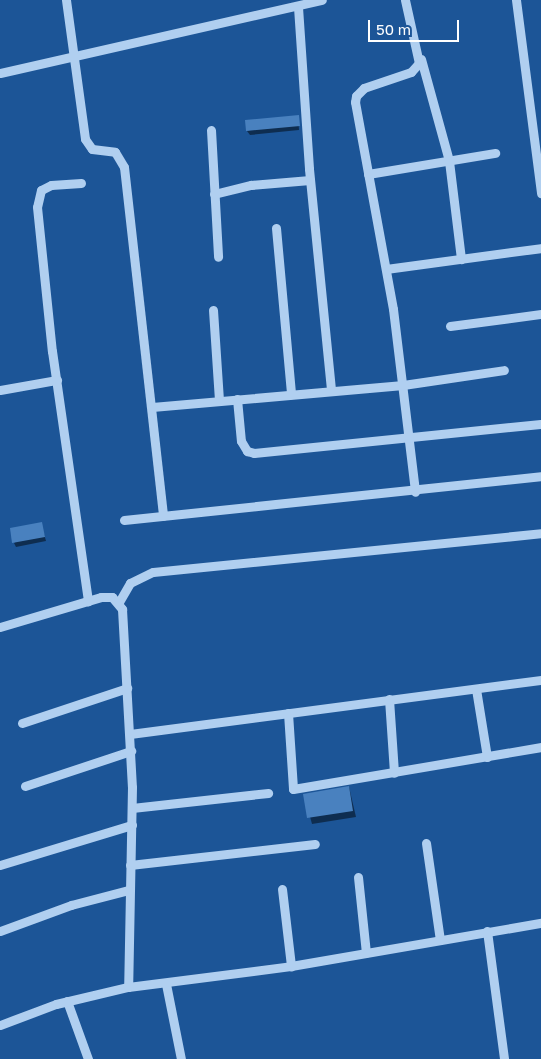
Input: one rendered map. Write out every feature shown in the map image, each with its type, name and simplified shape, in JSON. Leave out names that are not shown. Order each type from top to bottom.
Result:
[{"type":"street","points":[[66,0],[87,145],[115,152],[124,167],[163,516]]},
{"type":"street","points":[[0,73],[298,7],[322,0]]},
{"type":"street","points":[[406,0],[449,161],[460,259]]},
{"type":"street","points":[[516,0],[541,193]]},
{"type":"street","points":[[298,7],[310,180],[331,391]]},
{"type":"street","points":[[415,492],[403,385],[386,269],[368,174],[356,96],[370,84],[411,72],[420,58]]},
{"type":"street","points":[[211,130],[218,257]]},
{"type":"street","points":[[368,174],[495,153]]},
{"type":"street","points":[[214,194],[251,185],[310,180]]},
{"type":"street","points":[[81,183],[51,185],[41,190],[38,196],[57,380],[88,601]]},
{"type":"street","points":[[276,228],[291,394]]},
{"type":"street","points":[[386,269],[541,248]]},
{"type":"street","points":[[213,310],[219,400]]},
{"type":"street","points":[[450,326],[541,314]]},
{"type":"street","points":[[152,407],[403,385],[504,370]]},
{"type":"street","points":[[0,390],[57,380]]},
{"type":"street","points":[[237,399],[241,441],[247,451],[409,438],[541,424]]},
{"type":"street","points":[[124,520],[415,492],[541,476]]},
{"type":"street","points":[[128,987],[132,808],[127,688],[118,602],[130,583],[153,572],[541,533]]},
{"type":"street","points":[[0,627],[88,601],[112,597],[118,602]]},
{"type":"street","points":[[130,734],[541,680]]},
{"type":"street","points":[[22,723],[127,688]]},
{"type":"street","points":[[476,689],[487,757]]},
{"type":"street","points":[[389,699],[394,773]]},
{"type":"street","points":[[288,712],[293,789],[541,747]]},
{"type":"street","points":[[25,786],[130,751]]},
{"type":"street","points":[[132,808],[268,793]]},
{"type":"street","points":[[0,865],[132,825]]},
{"type":"street","points":[[426,843],[440,940]]},
{"type":"street","points":[[130,865],[315,844]]},
{"type":"street","points":[[358,877],[366,953]]},
{"type":"street","points":[[282,888],[291,966]]},
{"type":"street","points":[[0,931],[71,905],[129,890]]},
{"type":"street","points":[[0,1025],[67,1001],[128,987],[166,984],[291,966],[541,923]]},
{"type":"street","points":[[487,931],[504,1059]]},
{"type":"street","points":[[166,984],[181,1059]]},
{"type":"street","points":[[67,1001],[88,1059]]},
{"type":"building","points":[[299,115],[300,126],[246,131],[245,120]]},
{"type":"building","points":[[42,522],[45,537],[12,543],[10,528]]},
{"type":"building","points":[[349,786],[353,811],[307,818],[303,794]]}]
